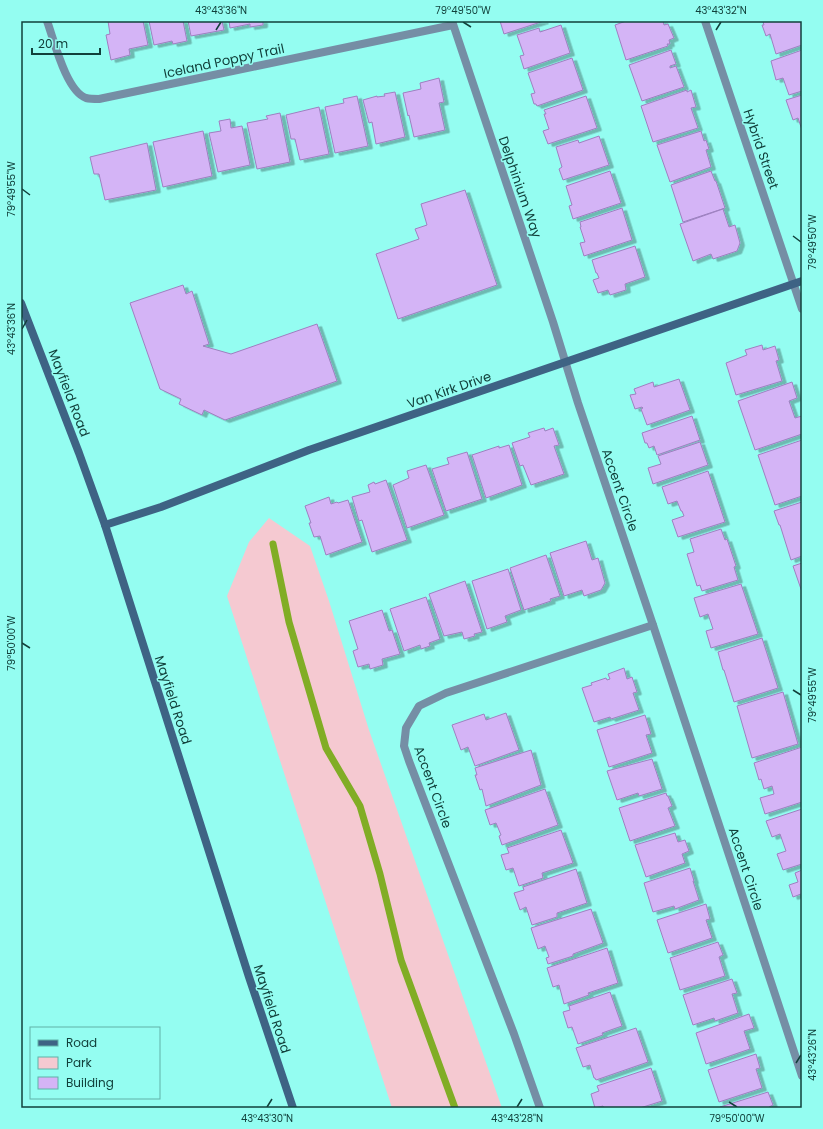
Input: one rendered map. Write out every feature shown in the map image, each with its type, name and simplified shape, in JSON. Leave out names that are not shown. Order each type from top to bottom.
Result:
[{"type":"main road","name":"Van Kirk Drive","points":[[105,525],[161,506],[309,450],[798,282]]},
{"type":"main road","name":"Mayfield Road","points":[[21,303],[105,525],[249,977],[293,1108]]},
{"type":"street","name":"Iceland Poppy Trail","points":[[47,21],[67,78],[78,93],[86,98],[99,99],[452,23]]},
{"type":"street","name":"Hybrid Street","points":[[705,21],[798,282],[802,309]]},
{"type":"street","name":"Delphinium Way","points":[[452,23],[553,322],[565,362]]},
{"type":"street","name":"Accent Circle","points":[[565,362],[802,1076]]},
{"type":"street","name":"Accent Circle","points":[[540,1108],[512,1026],[409,761],[404,746],[406,728],[419,706],[446,693],[653,625]]},
{"type":"green space","points":[[269,518],[310,546],[329,601],[369,730],[502,1108],[392,1108],[227,596],[249,542]]},
{"type":"building","points":[[108,21],[143,21],[148,45],[129,49],[130,55],[111,60],[106,35],[110,34]]},
{"type":"building","points":[[149,21],[183,21],[187,41],[173,44],[172,41],[154,45]]},
{"type":"building","points":[[188,21],[222,21],[224,30],[191,36]]},
{"type":"building","points":[[229,21],[263,21],[263,25],[250,27],[250,24],[230,28]]},
{"type":"building","points":[[500,21],[544,21],[504,34]]},
{"type":"building","points":[[626,21],[663,21],[664,25],[668,24],[674,38],[669,40],[670,44],[667,44],[668,46],[626,60],[615,25]]},
{"type":"building","points":[[802,21],[802,45],[776,54],[770,34],[766,36],[762,25],[764,25],[763,22]]},
{"type":"building","points":[[561,25],[570,53],[524,69],[520,56],[524,55],[517,35],[539,28],[540,32]]},
{"type":"building","points":[[671,50],[676,64],[670,66],[670,68],[676,66],[684,87],[642,101],[629,65]]},
{"type":"building","points":[[802,50],[802,91],[789,95],[783,78],[776,80],[771,61]]},
{"type":"building","points":[[572,58],[583,90],[537,106],[534,104],[531,94],[535,93],[528,73]]},
{"type":"building","points":[[439,78],[444,102],[439,103],[445,130],[414,137],[403,93],[421,89],[420,83]]},
{"type":"building","points":[[687,90],[687,92],[691,90],[696,107],[691,108],[698,128],[653,142],[641,106]]},
{"type":"building","points":[[395,92],[405,137],[376,144],[372,122],[369,123],[363,100],[377,96],[385,96],[384,94]]},
{"type":"building","points":[[802,95],[802,130],[798,118],[793,120],[786,100]]},
{"type":"building","points":[[357,96],[368,146],[335,153],[325,107],[344,103],[343,99]]},
{"type":"building","points":[[586,96],[597,128],[548,144],[543,131],[549,129],[544,110]]},
{"type":"building","points":[[319,107],[329,154],[300,160],[295,139],[291,139],[286,115]]},
{"type":"building","points":[[280,113],[290,162],[257,169],[247,123],[268,119],[266,116]]},
{"type":"building","points":[[230,119],[231,128],[242,126],[250,165],[218,172],[209,133],[221,131],[219,121]]},
{"type":"building","points":[[203,131],[212,176],[163,187],[153,142]]},
{"type":"building","points":[[701,131],[704,141],[706,140],[709,149],[706,150],[711,167],[670,182],[657,145]]},
{"type":"building","points":[[599,136],[609,165],[563,180],[559,169],[562,167],[556,147],[578,140],[579,143]]},
{"type":"building","points":[[147,143],[156,190],[105,200],[99,174],[94,174],[90,157]]},
{"type":"building","points":[[610,171],[621,203],[573,219],[569,206],[572,205],[566,186]]},
{"type":"building","points":[[711,171],[725,208],[683,222],[671,185]]},
{"type":"building","points":[[465,190],[497,285],[398,319],[376,254],[419,239],[415,229],[427,225],[421,204]]},
{"type":"building","points":[[622,208],[632,240],[584,256],[580,243],[585,242],[580,227],[580,222]]},
{"type":"building","points":[[723,209],[729,227],[735,225],[740,243],[737,251],[713,259],[711,254],[693,261],[680,224]]},
{"type":"building","points":[[635,246],[645,277],[625,284],[626,290],[610,295],[608,290],[598,293],[593,280],[599,278],[592,260]]},
{"type":"building","points":[[183,285],[186,294],[192,291],[209,344],[203,346],[231,354],[317,324],[337,381],[225,420],[204,410],[202,415],[179,404],[181,399],[160,389],[130,303]]},
{"type":"building","points":[[762,345],[763,350],[775,346],[779,360],[776,361],[782,381],[736,395],[726,363],[747,355],[745,350]]},
{"type":"building","points":[[679,379],[690,410],[647,425],[641,409],[643,408],[635,409],[630,395],[636,394],[634,389],[653,382],[654,387]]},
{"type":"building","points":[[792,382],[797,398],[789,401],[795,418],[802,416],[802,434],[755,450],[738,401]]},
{"type":"building","points":[[692,416],[700,440],[657,455],[654,446],[649,448],[647,443],[645,443],[642,433]]},
{"type":"building","points":[[544,428],[545,431],[553,428],[559,445],[554,446],[564,474],[531,485],[523,465],[520,466],[512,443],[530,437],[528,433]]},
{"type":"building","points":[[802,440],[802,496],[775,505],[758,455]]},
{"type":"building","points":[[700,442],[708,465],[653,484],[648,468],[661,464],[658,456]]},
{"type":"building","points":[[509,445],[522,485],[486,498],[472,455],[499,446],[499,448]]},
{"type":"building","points":[[467,452],[482,499],[446,511],[432,469],[449,464],[447,458]]},
{"type":"building","points":[[426,465],[444,515],[407,528],[393,485],[409,478],[407,471]]},
{"type":"building","points":[[708,471],[725,522],[678,537],[672,520],[684,516],[677,501],[668,504],[662,487]]},
{"type":"building","points":[[386,480],[407,540],[372,552],[362,520],[359,521],[352,497],[370,492],[368,485],[374,482],[375,484]]},
{"type":"building","points":[[329,497],[331,504],[348,500],[362,542],[326,555],[320,536],[314,537],[305,506]]},
{"type":"building","points":[[802,502],[802,556],[791,560],[774,511]]},
{"type":"building","points":[[721,529],[725,540],[727,539],[736,566],[734,567],[738,580],[702,591],[700,585],[697,586],[687,554],[694,552],[690,539]]},
{"type":"building","points":[[586,541],[592,560],[598,558],[605,583],[601,590],[584,596],[582,590],[564,596],[550,553]]},
{"type":"building","points":[[546,555],[560,596],[550,599],[551,601],[524,610],[510,568]]},
{"type":"building","points":[[802,563],[802,592],[793,566]]},
{"type":"building","points":[[508,569],[521,610],[505,616],[507,622],[487,629],[472,581]]},
{"type":"building","points":[[465,581],[482,632],[464,639],[462,632],[444,636],[429,594]]},
{"type":"building","points":[[741,584],[758,634],[711,648],[706,631],[713,629],[708,614],[700,617],[694,598]]},
{"type":"building","points":[[426,597],[440,639],[429,643],[430,646],[421,649],[420,645],[404,651],[390,609]]},
{"type":"building","points":[[382,610],[389,631],[392,630],[400,654],[382,659],[383,665],[370,669],[369,664],[358,667],[353,651],[358,649],[349,621]]},
{"type":"building","points":[[762,638],[778,688],[734,702],[718,652]]},
{"type":"building","points":[[624,668],[627,679],[632,677],[637,692],[633,693],[639,710],[611,719],[610,717],[594,722],[582,688],[606,678],[607,680],[610,679],[608,674]]},
{"type":"building","points":[[783,692],[798,744],[752,758],[737,706]]},
{"type":"building","points":[[506,713],[519,750],[475,766],[468,747],[461,750],[452,725],[484,714],[486,720]]},
{"type":"building","points":[[645,715],[651,734],[646,735],[652,753],[609,767],[597,730]]},
{"type":"building","points":[[802,747],[802,802],[765,814],[760,798],[774,794],[772,786],[764,789],[761,779],[759,780],[754,763]]},
{"type":"building","points":[[531,750],[541,785],[486,806],[482,789],[480,790],[475,775],[477,775],[475,768]]},
{"type":"building","points":[[652,759],[662,789],[639,796],[638,793],[617,800],[607,771]]},
{"type":"building","points":[[545,789],[558,825],[502,845],[499,836],[501,835],[496,823],[490,825],[485,810]]},
{"type":"building","points":[[666,793],[672,806],[668,808],[675,826],[630,841],[619,808]]},
{"type":"building","points":[[802,809],[802,864],[783,870],[777,854],[786,851],[780,834],[772,837],[766,821]]},
{"type":"building","points":[[561,830],[573,863],[542,873],[543,878],[519,886],[513,868],[506,870],[501,855],[509,853],[507,848]]},
{"type":"building","points":[[675,833],[678,842],[685,840],[689,851],[682,854],[685,863],[646,877],[635,845]]},
{"type":"building","points":[[690,868],[699,900],[675,909],[674,906],[653,912],[644,883]]},
{"type":"building","points":[[576,869],[587,903],[557,913],[557,917],[532,925],[526,907],[520,910],[514,893],[524,890],[523,887]]},
{"type":"building","points":[[802,870],[802,896],[801,894],[793,897],[789,885],[798,882],[795,873]]},
{"type":"building","points":[[706,904],[710,919],[706,920],[712,938],[668,953],[657,920]]},
{"type":"building","points":[[591,909],[603,943],[573,954],[573,956],[548,964],[546,958],[549,957],[545,946],[538,949],[531,928]]},
{"type":"building","points":[[718,942],[723,955],[719,957],[725,976],[680,990],[670,958]]},
{"type":"building","points":[[607,948],[618,983],[588,993],[589,995],[564,1004],[559,985],[553,987],[547,968]]},
{"type":"building","points":[[732,979],[737,993],[732,994],[738,1013],[715,1021],[714,1018],[693,1025],[683,995]]},
{"type":"building","points":[[610,992],[622,1026],[578,1044],[572,1027],[568,1028],[563,1012],[570,1010],[569,1006]]},
{"type":"building","points":[[749,1014],[754,1028],[744,1031],[750,1049],[706,1064],[696,1033]]},
{"type":"building","points":[[636,1028],[648,1062],[596,1080],[590,1065],[583,1067],[576,1048]]},
{"type":"building","points":[[756,1054],[760,1068],[756,1069],[762,1088],[719,1102],[708,1070]]},
{"type":"building","points":[[651,1068],[662,1101],[640,1108],[604,1108],[603,1106],[595,1108],[591,1094],[599,1091],[597,1086]]},
{"type":"building","points":[[768,1092],[773,1105],[769,1108],[720,1107]]},
{"type":"waterway","points":[[273,544],[289,622],[326,748],[360,806],[380,874],[401,960],[455,1108]]}]
